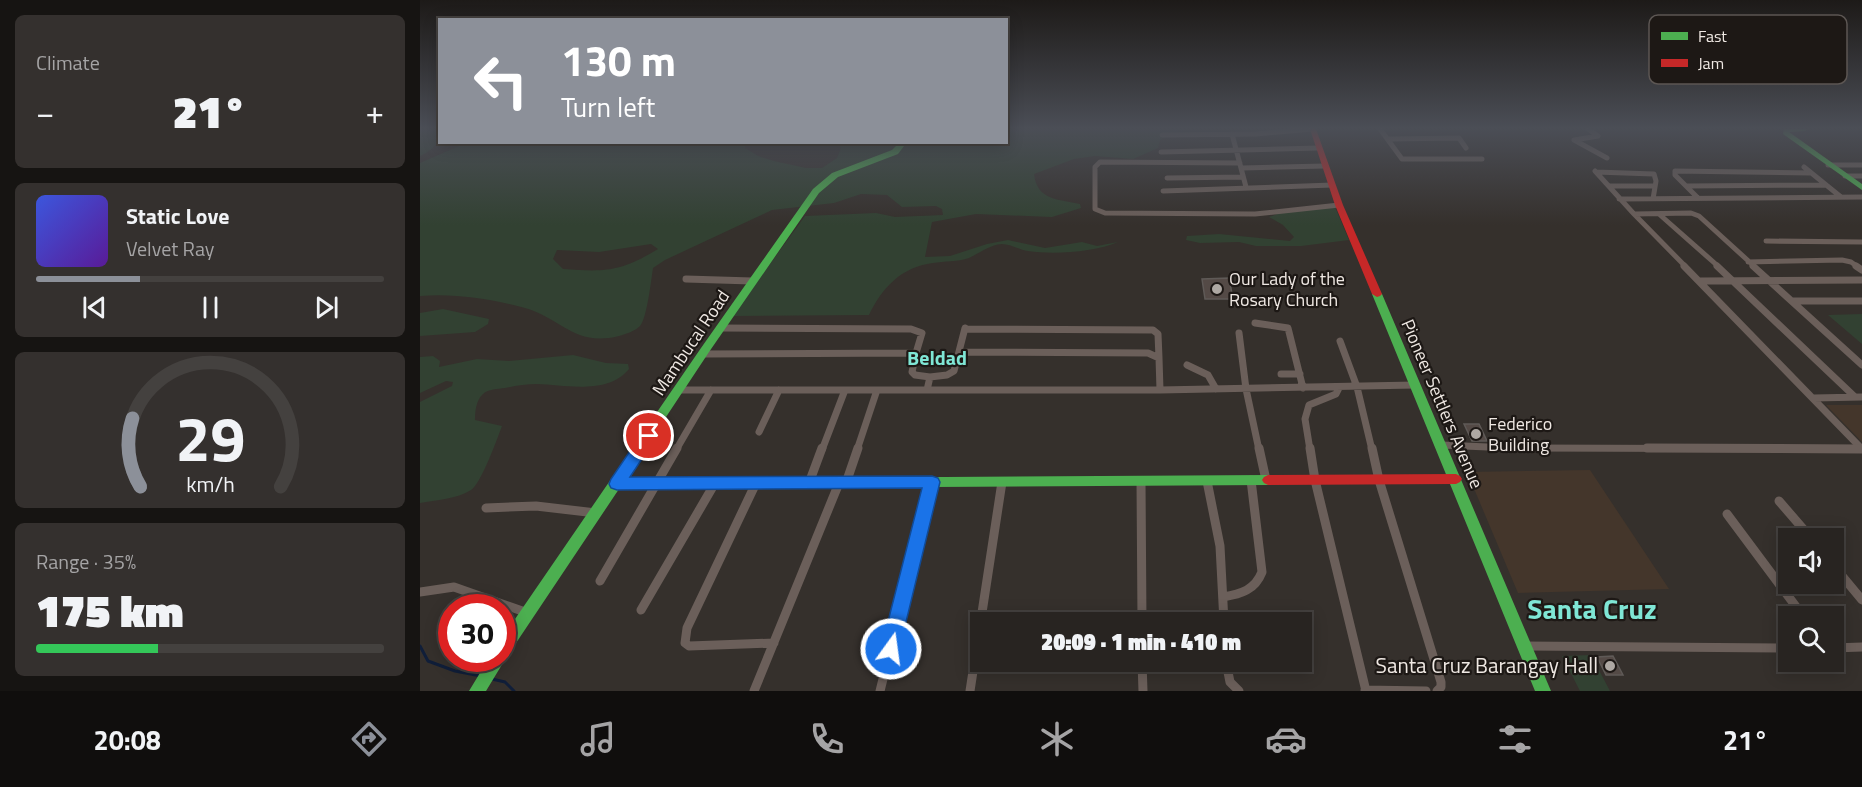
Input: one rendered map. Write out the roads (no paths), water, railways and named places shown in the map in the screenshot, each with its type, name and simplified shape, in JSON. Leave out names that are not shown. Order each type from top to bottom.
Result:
[{"type":"street","name":"Mambucal Road","points":[[516,631],[786,231],[816,191],[828,179],[870,161]]},
{"type":"street","points":[[1240,161],[1246,187]]},
{"type":"street","name":"Pioneer Settlers Avenue","points":[[1322,161],[1543,691]]},
{"type":"street","points":[[1823,161],[1862,188]]},
{"type":"street","points":[[1324,166],[1100,162],[1095,167],[1095,209],[1105,213],[1255,214],[1339,205]]},
{"type":"street","points":[[1828,165],[1862,165]]},
{"type":"street","points":[[1804,167],[1841,197]]},
{"type":"street","points":[[1653,199],[1654,174],[1595,170],[1619,199],[1862,449]]},
{"type":"street","points":[[1698,198],[1675,175],[1675,171],[1811,173]]},
{"type":"street","points":[[1845,176],[1862,176]]},
{"type":"street","points":[[1167,178],[1243,177]]},
{"type":"street","points":[[1162,191],[1332,185]]},
{"type":"street","points":[[1687,186],[1826,185]]},
{"type":"street","points":[[1610,186],[1654,186]]},
{"type":"street","points":[[1619,199],[1862,197]]},
{"type":"street","points":[[1634,214],[1695,214],[1862,365]]},
{"type":"street","points":[[1659,214],[1858,397]]},
{"type":"street","points":[[1766,241],[1862,242]]},
{"type":"street","points":[[1748,262],[1842,260],[1851,262],[1862,270]]},
{"type":"street","points":[[686,279],[752,281]]},
{"type":"street","points":[[1700,281],[1862,280]]},
{"type":"street","points":[[1792,302],[1862,301]]},
{"type":"street","points":[[1255,323],[1288,328],[1303,388]]},
{"type":"street","points":[[720,328],[916,329],[922,336],[912,369],[913,374],[930,377],[947,375],[954,371],[965,328],[1153,330],[1158,334],[1160,390]]},
{"type":"street","points":[[1239,333],[1246,389],[1266,480]]},
{"type":"street","points":[[1340,341],[1357,387],[1379,480],[1441,682],[1441,687],[1437,691]]},
{"type":"street","points":[[959,352],[1148,353],[1159,357]]},
{"type":"street","points":[[703,354],[916,353]]},
{"type":"street","points":[[1186,365],[1208,375],[1216,389]]},
{"type":"street","points":[[1281,374],[1300,374]]},
{"type":"street","points":[[927,390],[930,377]]},
{"type":"street","points":[[679,390],[1160,390],[1415,385]]},
{"type":"street","points":[[1339,388],[1336,394],[1314,402],[1306,411],[1306,435],[1366,691],[1426,691]]},
{"type":"street","points":[[600,581],[711,390]]},
{"type":"street","points":[[759,432],[779,390]]},
{"type":"street","points":[[809,483],[845,390]]},
{"type":"street","points":[[754,691],[843,483],[877,390]]},
{"type":"street","points":[[1814,398],[1858,397]]},
{"type":"street","points":[[1442,445],[1510,448],[1862,449]]},
{"type":"street","points":[[617,484],[1456,479]]},
{"type":"street","points":[[1223,597],[1248,591],[1260,580],[1262,572],[1251,480]]},
{"type":"street","points":[[1141,481],[1142,612]]},
{"type":"street","points":[[1207,481],[1220,546],[1224,612]]},
{"type":"street","points":[[880,691],[932,482]]},
{"type":"street","points":[[970,691],[1002,482]]},
{"type":"street","points":[[641,610],[715,483]]},
{"type":"street","points":[[756,483],[687,628],[685,643],[689,646],[774,643]]},
{"type":"street","points":[[1779,501],[1802,528]]},
{"type":"street","points":[[486,508],[536,506],[597,513]]},
{"type":"street","points":[[1726,514],[1795,606]]},
{"type":"street","points":[[1844,578],[1862,600]]},
{"type":"street","points":[[420,592],[454,587],[528,613]]},
{"type":"street","points":[[1524,646],[1778,648]]},
{"type":"street","points":[[1844,648],[1862,647]]},
{"type":"street","points":[[479,688],[489,672]]},
{"type":"street","points":[[1142,672],[1143,691]]},
{"type":"street","points":[[1227,672],[1232,687],[1239,691]]},
{"type":"waterway","points":[[420,646],[428,661],[455,671],[481,676]]},
{"type":"waterway","points":[[492,679],[505,682],[514,691]]},
{"type":"place","name":"Our Lady of the Rosary Church","points":[[1217,289]]},
{"type":"place","name":"Federico Building","points":[[1476,434]]},
{"type":"place","name":"Santa Cruz Barangay Hall","points":[[1610,666]]},
{"type":"district","name":"Beldad","points":[[937,358]]},
{"type":"district","name":"Santa Cruz","points":[[1592,609]]}]
